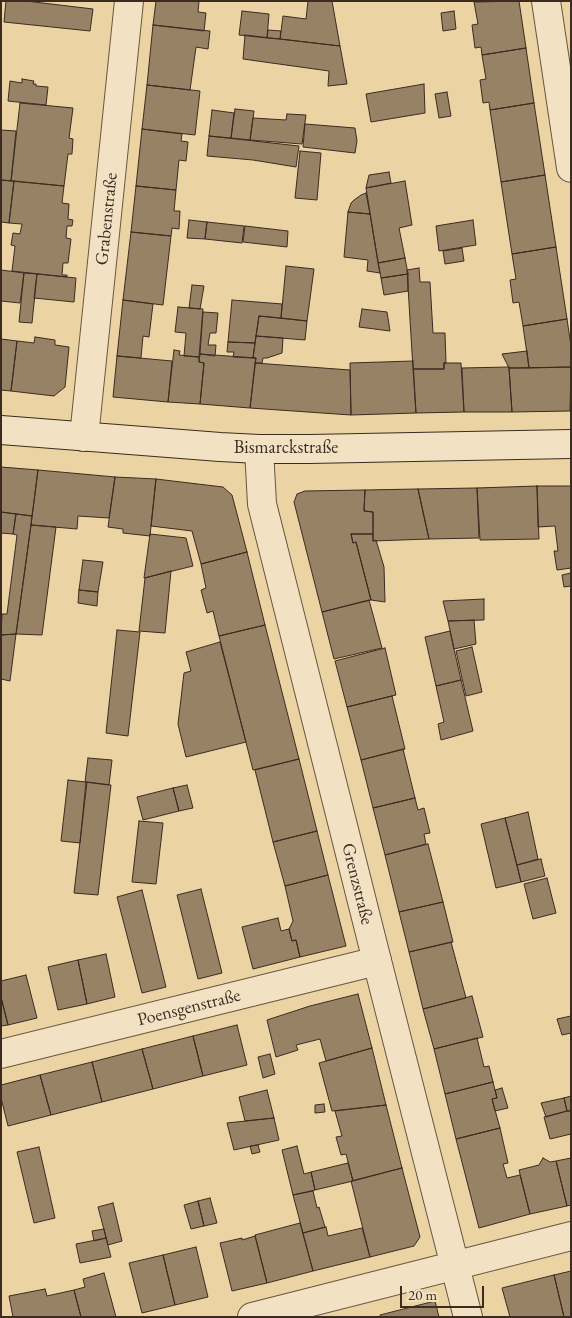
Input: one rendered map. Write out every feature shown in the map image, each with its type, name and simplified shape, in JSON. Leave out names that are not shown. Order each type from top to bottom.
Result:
[{"type":"street","name":"Grabenstraße","points":[[84,437],[129,1]]},
{"type":"street","points":[[546,1],[571,168]]},
{"type":"street","name":"Bismarckstraße","points":[[1,430],[259,449],[571,444]]},
{"type":"street","name":"Grenzstraße","points":[[259,449],[262,504],[468,1317]]},
{"type":"street","name":"Poensgenstraße","points":[[1,1054],[377,961]]},
{"type":"street","points":[[252,1317],[571,1236]]},
{"type":"building","points":[[6,1],[26,1],[93,9],[90,31],[4,22]]},
{"type":"building","points":[[156,1],[199,1],[198,12],[206,13],[204,31],[153,25]]},
{"type":"building","points":[[308,1],[332,1],[340,46],[280,39],[283,16],[306,19]]},
{"type":"building","points":[[519,1],[526,48],[482,55],[481,47],[475,48],[472,25],[478,24],[474,2]]},
{"type":"building","points":[[242,11],[269,14],[267,38],[239,35]]},
{"type":"building","points":[[454,11],[456,29],[443,31],[441,13]]},
{"type":"building","points":[[153,25],[210,31],[208,49],[196,47],[190,90],[147,85]]},
{"type":"building","points":[[268,30],[281,31],[280,39],[267,38]]},
{"type":"building","points":[[245,35],[340,46],[347,84],[328,86],[329,71],[243,59]]},
{"type":"building","points":[[526,48],[534,103],[490,110],[489,102],[483,103],[480,80],[486,79],[482,55]]},
{"type":"building","points":[[22,79],[34,81],[33,84],[36,84],[36,86],[48,87],[46,105],[8,101],[10,81],[22,83]]},
{"type":"building","points":[[424,84],[425,113],[371,122],[366,94]]},
{"type":"building","points":[[147,85],[200,91],[195,135],[142,129]]},
{"type":"building","points":[[447,92],[451,116],[439,118],[435,94]]},
{"type":"building","points":[[20,103],[73,108],[69,138],[73,139],[72,154],[68,154],[64,186],[11,181]]},
{"type":"building","points":[[534,103],[545,175],[501,182],[490,110]]},
{"type":"building","points":[[235,109],[254,111],[250,140],[231,138]]},
{"type":"building","points":[[212,110],[234,113],[231,138],[209,136]]},
{"type":"building","points":[[287,114],[306,115],[302,144],[250,140],[253,118],[286,120]]},
{"type":"building","points":[[305,124],[355,128],[357,141],[355,153],[303,147]]},
{"type":"building","points":[[142,129],[182,134],[181,141],[188,142],[186,161],[179,160],[176,190],[136,186]]},
{"type":"building","points":[[1,130],[16,131],[11,181],[1,180]]},
{"type":"building","points":[[209,136],[299,146],[296,167],[253,160],[207,156]]},
{"type":"building","points":[[300,151],[321,153],[317,200],[295,198]]},
{"type":"building","points":[[389,172],[391,183],[366,188],[369,175]]},
{"type":"building","points":[[545,175],[556,247],[512,254],[501,182]]},
{"type":"building","points":[[1,180],[14,181],[9,223],[1,222]]},
{"type":"building","points":[[14,181],[64,186],[62,203],[69,204],[68,219],[73,220],[72,226],[67,226],[66,238],[71,239],[68,263],[63,263],[62,275],[67,275],[67,277],[12,271],[15,246],[11,245],[13,233],[20,234],[22,224],[9,223]]},
{"type":"building","points":[[405,181],[412,225],[399,228],[405,258],[378,263],[366,188]]},
{"type":"building","points":[[136,186],[176,190],[174,211],[180,211],[179,229],[172,228],[171,236],[131,232]]},
{"type":"building","points":[[366,193],[370,214],[348,212],[351,203]]},
{"type":"building","points":[[348,212],[370,214],[380,273],[367,271],[368,260],[344,257]]},
{"type":"building","points":[[189,220],[207,222],[205,239],[187,238]]},
{"type":"building","points":[[473,220],[476,245],[439,251],[436,226]]},
{"type":"building","points":[[207,222],[244,226],[242,243],[205,239]]},
{"type":"building","points":[[245,226],[288,231],[287,247],[243,242]]},
{"type":"building","points":[[131,232],[171,236],[163,305],[123,300]]},
{"type":"building","points":[[556,247],[567,319],[523,326],[519,302],[513,303],[510,280],[516,279],[512,254]]},
{"type":"building","points":[[462,248],[464,261],[445,264],[443,251]]},
{"type":"building","points":[[405,258],[408,274],[381,278],[378,263]]},
{"type":"building","points":[[286,266],[314,269],[307,321],[281,318]]},
{"type":"building","points":[[419,268],[420,282],[430,282],[433,333],[445,333],[446,363],[444,363],[444,369],[413,369],[407,270]]},
{"type":"building","points":[[1,270],[24,273],[20,303],[1,301]]},
{"type":"building","points":[[24,273],[37,274],[32,323],[19,322]]},
{"type":"building","points":[[37,274],[76,278],[74,302],[34,298]]},
{"type":"building","points":[[408,274],[408,291],[384,295],[381,278]]},
{"type":"building","points":[[192,285],[204,286],[200,309],[189,308]]},
{"type":"building","points":[[123,300],[153,304],[149,337],[143,336],[141,358],[117,356]]},
{"type":"building","points":[[232,300],[282,304],[281,318],[259,316],[255,343],[228,342]]},
{"type":"building","points":[[178,307],[203,309],[199,357],[184,356],[186,333],[175,332]]},
{"type":"building","points":[[362,309],[387,312],[390,331],[359,327]]},
{"type":"building","points":[[203,312],[218,313],[216,333],[210,333],[208,345],[216,345],[215,356],[200,354]]},
{"type":"building","points":[[259,316],[307,321],[305,340],[256,336]]},
{"type":"building","points":[[567,319],[571,346],[571,367],[529,368],[523,326]]},
{"type":"building","points":[[256,336],[283,338],[282,353],[263,358],[262,363],[255,363],[256,358],[253,358]]},
{"type":"building","points":[[35,337],[55,340],[55,345],[69,347],[65,387],[54,396],[11,391],[17,341],[34,343]]},
{"type":"building","points":[[1,339],[17,341],[11,391],[1,390]]},
{"type":"building","points":[[228,342],[255,343],[253,358],[233,357],[234,352],[227,352]]},
{"type":"building","points":[[174,350],[180,351],[179,355],[199,357],[199,362],[204,363],[200,404],[168,402]]},
{"type":"building","points":[[527,351],[529,368],[509,368],[502,354]]},
{"type":"building","points":[[200,354],[256,358],[250,408],[200,404],[204,363],[199,362]]},
{"type":"building","points":[[117,356],[172,361],[168,402],[113,397]]},
{"type":"building","points":[[413,361],[416,413],[351,415],[350,363]]},
{"type":"building","points":[[255,363],[350,370],[351,415],[250,408]]},
{"type":"building","points":[[444,363],[461,363],[464,412],[416,413],[413,369],[444,369]]},
{"type":"building","points":[[509,367],[512,412],[464,412],[462,368]]},
{"type":"building","points":[[571,367],[570,411],[512,412],[509,368]]},
{"type":"building","points":[[1,467],[38,470],[32,516],[1,512]]},
{"type":"building","points":[[38,470],[115,477],[109,518],[78,516],[77,529],[31,525]]},
{"type":"building","points":[[115,477],[156,479],[150,536],[123,533],[123,529],[108,527]]},
{"type":"building","points":[[156,479],[223,487],[232,495],[247,552],[201,564],[192,531],[151,526]]},
{"type":"building","points":[[537,486],[539,539],[480,540],[477,488]]},
{"type":"building","points":[[537,486],[571,486],[571,568],[557,570],[554,551],[558,551],[555,526],[538,527]]},
{"type":"building","points":[[477,488],[479,538],[429,539],[418,489]]},
{"type":"building","points":[[418,489],[429,539],[373,541],[373,512],[364,511],[365,490]]},
{"type":"building","points":[[365,490],[364,511],[373,512],[373,534],[351,534],[353,543],[356,542],[371,600],[322,612],[294,502],[297,494],[305,491]]},
{"type":"building","points":[[1,512],[16,514],[13,534],[1,533]]},
{"type":"building","points":[[16,514],[32,516],[31,525],[16,634],[1,635],[2,614],[7,614],[17,535],[13,534]]},
{"type":"building","points":[[31,525],[56,527],[42,635],[16,634]]},
{"type":"building","points":[[150,534],[186,538],[193,566],[144,578]]},
{"type":"building","points":[[351,534],[373,534],[373,541],[376,540],[384,567],[385,602],[371,600],[356,542],[353,543]]},
{"type":"building","points":[[247,552],[265,625],[219,636],[213,611],[207,613],[201,590],[206,588],[201,564]]},
{"type":"building","points":[[83,560],[103,562],[98,592],[79,590]]},
{"type":"building","points":[[171,571],[165,633],[139,631],[145,578]]},
{"type":"building","points":[[571,573],[571,586],[564,587],[562,575]]},
{"type":"building","points":[[79,590],[98,592],[97,606],[78,603]]},
{"type":"building","points":[[484,599],[484,620],[448,621],[443,601]]},
{"type":"building","points":[[369,600],[382,648],[334,659],[322,612]]},
{"type":"building","points":[[474,620],[476,644],[454,649],[448,621]]},
{"type":"building","points":[[265,625],[299,759],[253,770],[219,636]]},
{"type":"building","points":[[117,630],[140,632],[128,736],[106,733]]},
{"type":"building","points":[[450,631],[461,680],[436,686],[425,637]]},
{"type":"building","points":[[16,634],[10,681],[1,679],[1,635]]},
{"type":"building","points":[[220,642],[246,742],[186,757],[178,724],[184,673],[191,671],[186,652]]},
{"type":"building","points":[[472,647],[482,692],[466,696],[456,651]]},
{"type":"building","points":[[385,648],[396,695],[347,707],[335,661]]},
{"type":"building","points":[[461,680],[473,731],[441,740],[438,724],[444,722],[436,686]]},
{"type":"building","points":[[392,696],[405,749],[361,760],[347,707]]},
{"type":"building","points":[[403,749],[415,798],[373,808],[361,760]]},
{"type":"building","points":[[88,758],[112,760],[109,785],[85,782]]},
{"type":"building","points":[[299,759],[317,831],[273,842],[255,770]]},
{"type":"building","points":[[68,780],[86,782],[80,843],[61,841]]},
{"type":"building","points":[[87,782],[111,785],[98,895],[74,893]]},
{"type":"building","points":[[187,785],[193,808],[179,811],[173,788]]},
{"type":"building","points":[[173,788],[179,811],[143,820],[137,797]]},
{"type":"building","points":[[415,798],[418,810],[424,808],[430,833],[424,834],[426,844],[385,855],[373,808]]},
{"type":"building","points":[[528,812],[538,859],[517,865],[505,818]]},
{"type":"building","points":[[505,818],[521,882],[496,888],[481,824]]},
{"type":"building","points":[[139,821],[163,823],[156,884],[132,882]]},
{"type":"building","points":[[317,831],[328,875],[285,886],[273,842]]},
{"type":"building","points":[[428,844],[443,902],[399,912],[385,855]]},
{"type":"building","points":[[541,859],[545,876],[521,882],[517,865]]},
{"type":"building","points":[[328,875],[346,946],[300,957],[296,940],[292,941],[289,929],[293,921],[285,886]]},
{"type":"building","points":[[547,878],[556,913],[533,919],[524,884]]},
{"type":"building","points":[[201,889],[222,973],[198,979],[177,895]]},
{"type":"building","points":[[142,890],[166,987],[142,993],[117,897]]},
{"type":"building","points":[[443,902],[453,942],[409,952],[399,912]]},
{"type":"building","points":[[278,918],[281,931],[289,929],[292,941],[296,940],[300,957],[253,969],[242,927]]},
{"type":"building","points":[[451,942],[466,998],[423,1009],[409,952]]},
{"type":"building","points":[[106,954],[115,997],[87,1004],[78,960]]},
{"type":"building","points":[[78,960],[87,1004],[58,1010],[48,967]]},
{"type":"building","points":[[26,975],[37,1018],[8,1025],[1,997],[1,981]]},
{"type":"building","points":[[358,994],[372,1048],[326,1061],[320,1039],[296,1045],[298,1050],[276,1057],[267,1020],[310,1006]]},
{"type":"building","points":[[472,996],[483,1037],[434,1049],[423,1009]]},
{"type":"building","points":[[1,997],[8,1025],[1,1026]]},
{"type":"building","points":[[571,1016],[571,1033],[562,1035],[557,1019]]},
{"type":"building","points":[[237,1025],[247,1065],[203,1076],[193,1036]]},
{"type":"building","points":[[193,1036],[203,1076],[153,1089],[142,1049]]},
{"type":"building","points":[[477,1038],[484,1067],[489,1066],[493,1082],[445,1094],[434,1049]]},
{"type":"building","points":[[372,1048],[386,1105],[332,1111],[319,1063]]},
{"type":"building","points":[[142,1049],[153,1089],[102,1102],[92,1062]]},
{"type":"building","points":[[270,1054],[275,1074],[263,1078],[258,1057]]},
{"type":"building","points":[[92,1062],[102,1102],[51,1115],[40,1075]]},
{"type":"building","points":[[40,1075],[51,1115],[8,1126],[1,1098],[1,1085]]},
{"type":"building","points":[[493,1082],[497,1098],[492,1099],[500,1128],[456,1139],[445,1094]]},
{"type":"building","points":[[502,1088],[508,1108],[495,1111],[492,1099],[497,1098],[495,1090]]},
{"type":"building","points":[[267,1090],[274,1118],[245,1121],[239,1097]]},
{"type":"building","points":[[571,1096],[571,1111],[567,1111],[564,1098]]},
{"type":"building","points":[[564,1098],[567,1111],[546,1117],[541,1103]]},
{"type":"building","points":[[324,1104],[325,1112],[315,1113],[315,1105]]},
{"type":"building","points":[[386,1105],[402,1168],[353,1181],[346,1154],[341,1155],[336,1137],[342,1136],[335,1111]]},
{"type":"building","points":[[571,1111],[571,1134],[550,1139],[544,1117]]},
{"type":"building","points":[[274,1118],[279,1140],[234,1150],[227,1123]]},
{"type":"building","points":[[500,1128],[508,1163],[503,1164],[507,1178],[520,1175],[530,1214],[479,1228],[456,1139]]},
{"type":"building","points":[[258,1145],[260,1152],[252,1154],[250,1146]]},
{"type":"building","points":[[297,1146],[304,1174],[311,1172],[315,1190],[293,1195],[282,1150]]},
{"type":"building","points":[[39,1147],[55,1218],[34,1223],[17,1152]]},
{"type":"building","points":[[543,1158],[550,1162],[556,1161],[567,1206],[530,1214],[519,1170],[539,1165]]},
{"type":"building","points":[[571,1158],[571,1205],[567,1206],[556,1161]]},
{"type":"building","points":[[348,1163],[353,1181],[315,1190],[311,1172]]},
{"type":"building","points":[[402,1168],[420,1237],[414,1246],[370,1257],[351,1181]]},
{"type":"building","points":[[313,1191],[317,1208],[319,1207],[325,1227],[303,1233],[293,1195]]},
{"type":"building","points":[[210,1198],[217,1223],[204,1226],[198,1201]]},
{"type":"building","points":[[198,1201],[204,1226],[191,1229],[184,1205]]},
{"type":"building","points":[[113,1203],[122,1241],[108,1245],[98,1207]]},
{"type":"building","points":[[300,1223],[313,1271],[267,1283],[255,1235]]},
{"type":"building","points":[[326,1227],[328,1236],[362,1228],[370,1257],[313,1271],[303,1233]]},
{"type":"building","points":[[104,1229],[106,1238],[94,1241],[92,1231]]},
{"type":"building","points":[[255,1236],[267,1283],[232,1291],[220,1243]]},
{"type":"building","points":[[106,1238],[111,1257],[80,1263],[76,1244]]},
{"type":"building","points":[[196,1247],[208,1297],[175,1305],[163,1255]]},
{"type":"building","points":[[163,1255],[175,1305],[142,1313],[129,1263]]},
{"type":"building","points":[[571,1271],[571,1317],[564,1317],[554,1275]]},
{"type":"building","points":[[104,1273],[116,1317],[81,1317],[74,1290],[85,1287],[83,1279]]},
{"type":"building","points":[[554,1275],[564,1317],[510,1317],[502,1288]]},
{"type":"building","points":[[45,1289],[47,1296],[74,1290],[81,1317],[13,1317],[9,1296]]},
{"type":"building","points":[[435,1301],[439,1317],[380,1317],[380,1315]]}]
